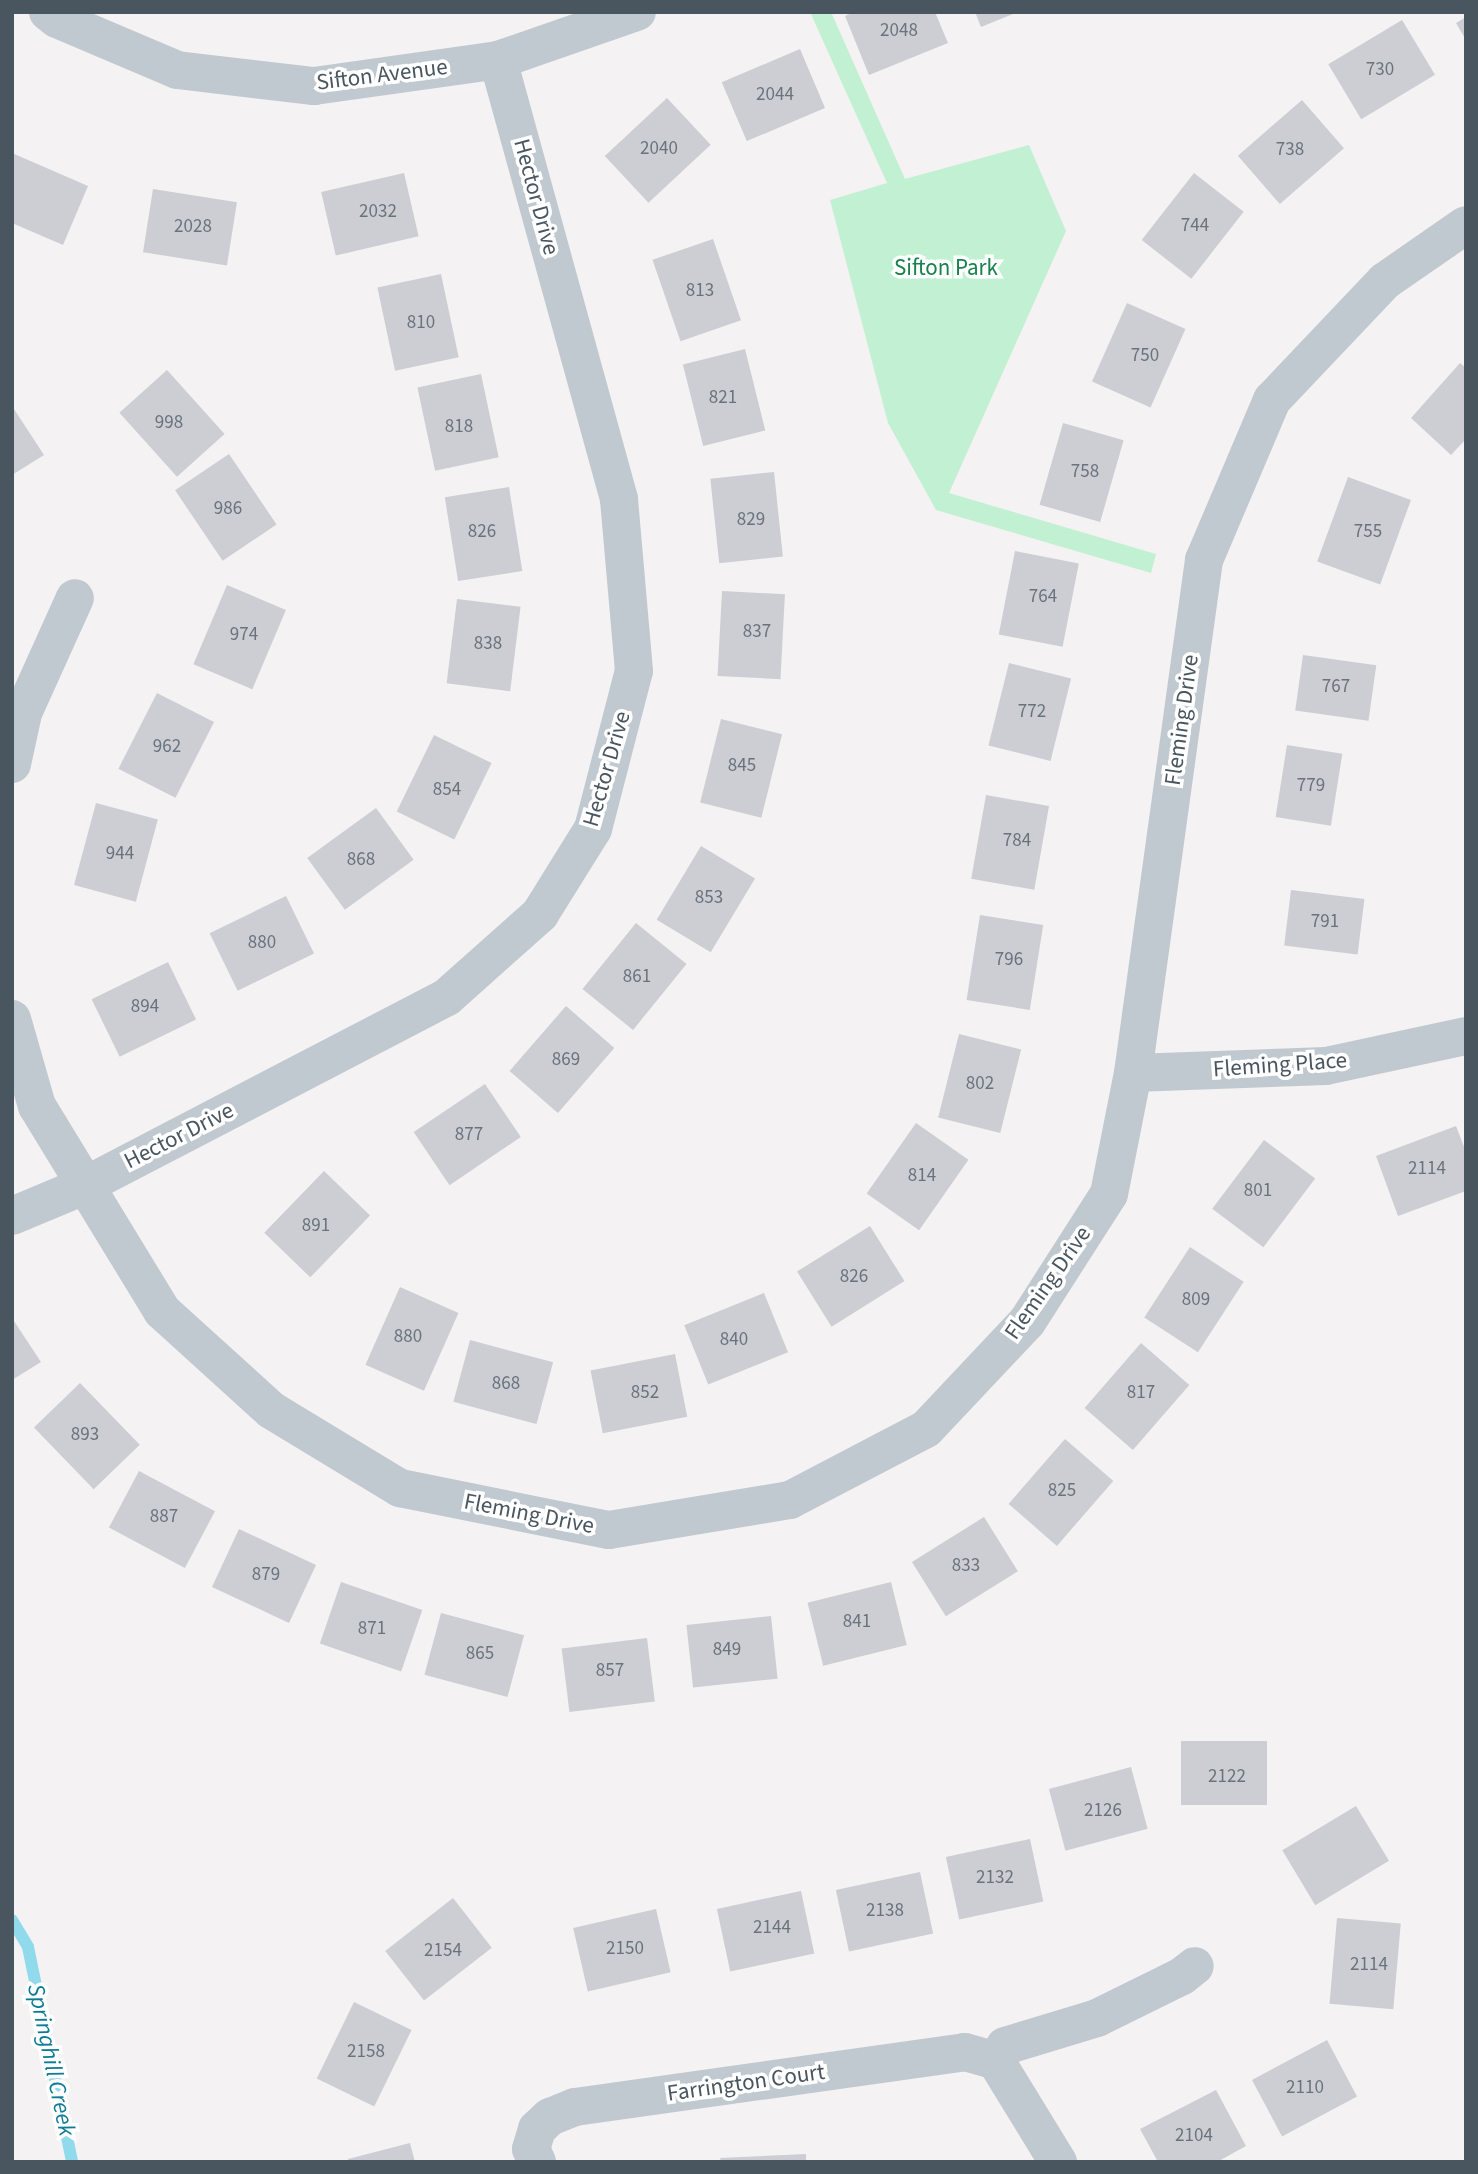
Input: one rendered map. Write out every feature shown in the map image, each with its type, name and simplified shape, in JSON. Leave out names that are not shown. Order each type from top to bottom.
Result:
[{"type":"street","name":"Sifton Avenue","points":[[48,12],[57,19],[177,69],[314,86],[498,60],[637,12]]},
{"type":"street","name":"Hector Drive","points":[[12,1216],[86,1185],[447,997],[540,914],[593,829],[634,671],[620,499],[498,60]]},
{"type":"street","name":"Fleming Drive","points":[[12,1019],[37,1106],[162,1311],[271,1410],[400,1488],[609,1530],[790,1500],[926,1429],[1027,1322],[1109,1194],[1133,1073],[1204,560],[1272,400],[1385,281],[1466,225]]},
{"type":"street","points":[[12,764],[23,713],[75,598]]},
{"type":"street","name":"Fleming Place","points":[[1133,1073],[1326,1066],[1466,1036]]},
{"type":"street","points":[[1058,2162],[996,2061],[1005,2046],[1097,2018],[1182,1976],[1195,1966]]},
{"type":"street","name":"Farrington Court","points":[[537,2162],[531,2149],[537,2129],[550,2117],[575,2107],[965,2052],[996,2061]]},
{"type":"green space","name":"Sifton Park","points":[[810,12],[831,12],[905,179],[1029,145],[1066,231],[949,493],[1156,554],[1151,573],[936,510],[888,423],[830,200],[887,183]]},
{"type":"building","points":[[854,12],[935,12],[948,43],[869,75],[845,16]]},
{"type":"building","points":[[975,12],[1018,12],[981,27]]},
{"type":"building","points":[[1466,17],[1466,40],[1456,23]]},
{"type":"building","points":[[1402,20],[1435,75],[1361,119],[1328,64]]},
{"type":"building","points":[[800,49],[825,108],[747,141],[722,82]]},
{"type":"building","points":[[667,98],[711,145],[648,203],[605,156]]},
{"type":"building","points":[[1302,100],[1344,148],[1280,204],[1238,156]]},
{"type":"building","points":[[12,153],[88,186],[63,245],[12,223]]},
{"type":"building","points":[[404,173],[419,236],[336,255],[321,192]]},
{"type":"building","points":[[1194,173],[1244,212],[1191,279],[1142,240]]},
{"type":"building","points":[[153,189],[237,202],[227,266],[143,252]]},
{"type":"building","points":[[713,239],[741,320],[680,341],[652,260]]},
{"type":"building","points":[[441,274],[459,357],[395,371],[377,288]]},
{"type":"building","points":[[1127,303],[1185,329],[1150,408],[1092,382]]},
{"type":"building","points":[[745,349],[765,431],[703,446],[683,364]]},
{"type":"building","points":[[1460,363],[1466,368],[1466,439],[1451,455],[1411,418]]},
{"type":"building","points":[[167,370],[225,434],[177,477],[119,413]]},
{"type":"building","points":[[481,374],[499,457],[435,471],[417,388]]},
{"type":"building","points":[[12,406],[44,455],[12,475]]},
{"type":"building","points":[[1063,423],[1124,440],[1100,522],[1040,505]]},
{"type":"building","points":[[229,454],[277,524],[223,561],[175,490]]},
{"type":"building","points":[[774,472],[783,557],[719,563],[710,479]]},
{"type":"building","points":[[1348,477],[1411,500],[1380,584],[1317,562]]},
{"type":"building","points":[[509,487],[522,571],[458,581],[445,497]]},
{"type":"building","points":[[1015,551],[1079,563],[1063,647],[999,634]]},
{"type":"building","points":[[227,585],[286,610],[252,689],[193,664]]},
{"type":"building","points":[[722,591],[785,594],[780,679],[718,676]]},
{"type":"building","points":[[457,599],[521,607],[510,691],[447,683]]},
{"type":"building","points":[[1303,655],[1376,665],[1368,721],[1295,710]]},
{"type":"building","points":[[1009,663],[1071,678],[1051,761],[988,745]]},
{"type":"building","points":[[157,693],[214,722],[175,798],[118,769]]},
{"type":"building","points":[[721,719],[782,734],[761,818],[700,802]]},
{"type":"building","points":[[434,735],[492,763],[454,839],[397,811]]},
{"type":"building","points":[[1287,745],[1342,754],[1331,826],[1276,817]]},
{"type":"building","points":[[986,795],[1049,806],[1034,890],[971,879]]},
{"type":"building","points":[[96,803],[158,820],[136,902],[74,885]]},
{"type":"building","points":[[376,808],[414,860],[345,910],[307,858]]},
{"type":"building","points":[[701,846],[755,878],[711,952],[657,920]]},
{"type":"building","points":[[1291,890],[1364,899],[1358,955],[1284,946]]},
{"type":"building","points":[[286,896],[314,954],[238,991],[210,933]]},
{"type":"building","points":[[980,915],[1043,925],[1030,1010],[967,1000]]},
{"type":"building","points":[[636,923],[687,964],[633,1030],[583,989]]},
{"type":"building","points":[[168,962],[196,1020],[120,1057],[92,999]]},
{"type":"building","points":[[566,1006],[614,1048],[558,1113],[510,1071]]},
{"type":"building","points":[[959,1034],[1021,1049],[1000,1133],[938,1117]]},
{"type":"building","points":[[485,1084],[521,1137],[449,1185],[414,1132]]},
{"type":"building","points":[[916,1123],[968,1160],[919,1230],[867,1193]]},
{"type":"building","points":[[1456,1126],[1466,1152],[1466,1191],[1398,1216],[1376,1156]]},
{"type":"building","points":[[1264,1140],[1315,1179],[1263,1247],[1212,1209]]},
{"type":"building","points":[[324,1171],[370,1215],[310,1277],[264,1233]]},
{"type":"building","points":[[870,1226],[904,1281],[832,1327],[797,1272]]},
{"type":"building","points":[[1190,1247],[1244,1282],[1198,1352],[1144,1317]]},
{"type":"building","points":[[400,1287],[458,1313],[424,1391],[365,1365]]},
{"type":"building","points":[[764,1293],[788,1352],[708,1385],[684,1325]]},
{"type":"building","points":[[12,1318],[41,1362],[12,1380]]},
{"type":"building","points":[[470,1340],[553,1362],[537,1424],[453,1402]]},
{"type":"building","points":[[1141,1343],[1189,1385],[1133,1450],[1085,1408]]},
{"type":"building","points":[[675,1354],[687,1417],[603,1433],[591,1370]]},
{"type":"building","points":[[80,1383],[140,1445],[94,1489],[34,1427]]},
{"type":"building","points":[[1065,1439],[1113,1481],[1057,1546],[1009,1504]]},
{"type":"building","points":[[139,1471],[215,1511],[185,1568],[109,1528]]},
{"type":"building","points":[[984,1517],[1018,1571],[946,1616],[912,1562]]},
{"type":"building","points":[[239,1529],[316,1565],[289,1623],[212,1587]]},
{"type":"building","points":[[341,1582],[422,1610],[401,1671],[320,1643]]},
{"type":"building","points":[[891,1582],[907,1645],[823,1666],[808,1603]]},
{"type":"building","points":[[441,1613],[524,1635],[508,1697],[424,1675]]},
{"type":"building","points":[[771,1616],[778,1679],[693,1688],[686,1625]]},
{"type":"building","points":[[647,1638],[655,1702],[569,1712],[562,1648]]},
{"type":"building","points":[[1181,1741],[1267,1741],[1267,1805],[1181,1805]]},
{"type":"building","points":[[1131,1767],[1148,1829],[1065,1851],[1049,1789]]},
{"type":"building","points":[[1356,1806],[1389,1861],[1315,1905],[1282,1850]]},
{"type":"building","points":[[1030,1839],[1043,1902],[959,1919],[946,1857]]},
{"type":"building","points":[[920,1872],[933,1934],[849,1952],[836,1890]]},
{"type":"building","points":[[801,1891],[814,1954],[730,1971],[717,1909]]},
{"type":"building","points":[[453,1898],[492,1948],[424,2001],[385,1951]]},
{"type":"building","points":[[656,1909],[671,1972],[588,1991],[573,1928]]},
{"type":"building","points":[[1337,1918],[1401,1924],[1393,2009],[1330,2004]]},
{"type":"building","points":[[354,2002],[412,2030],[374,2106],[317,2078]]},
{"type":"building","points":[[1327,2040],[1357,2097],[1282,2136],[1252,2080]]},
{"type":"building","points":[[1216,2090],[1246,2146],[1217,2162],[1158,2162],[1140,2129]]},
{"type":"building","points":[[410,2143],[415,2162],[349,2162],[348,2159]]},
{"type":"building","points":[[806,2154],[806,2162],[721,2162],[720,2158]]},
{"type":"waterway","name":"Springhill Creek","points":[[12,1920],[28,1947],[72,2162]]}]
